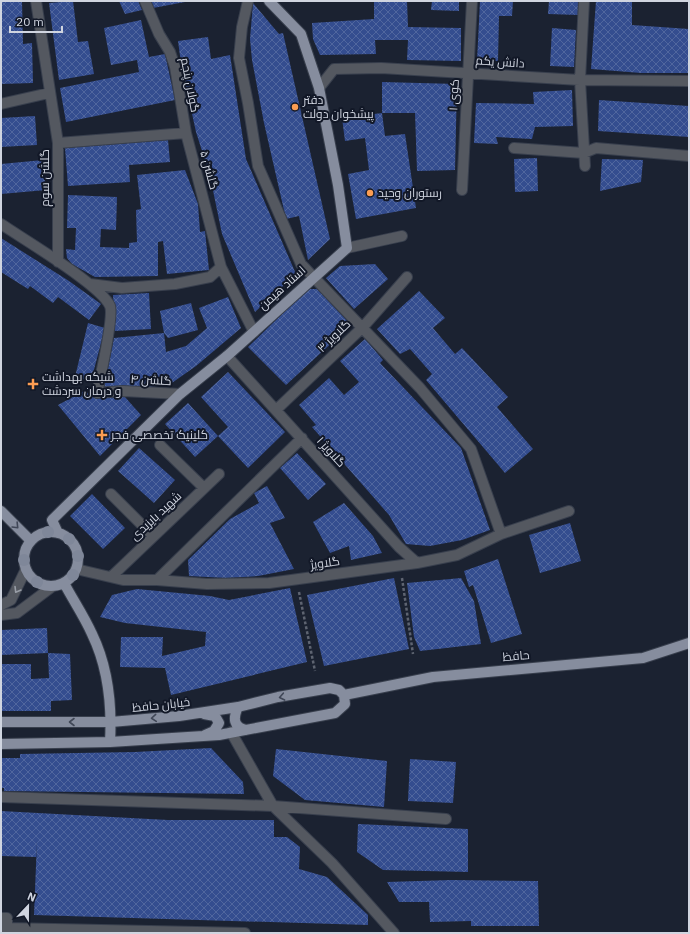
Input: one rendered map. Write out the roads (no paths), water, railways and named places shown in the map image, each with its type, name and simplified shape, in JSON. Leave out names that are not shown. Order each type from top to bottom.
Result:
[{"type":"main road","points":[[269,1],[301,34],[319,88],[338,185],[347,248]]},
{"type":"main road","name":"استاد هیمن","points":[[58,533],[52,520],[180,394],[227,356],[347,248]]},
{"type":"main road","points":[[1,511],[31,541]]},
{"type":"main road","points":[[48,532],[58,533],[64,535],[74,544],[78,556],[76,569],[64,583],[53,586],[37,582],[26,569],[24,560],[26,550],[31,541],[38,535],[48,532]]},
{"type":"main road","points":[[64,583],[93,635],[102,663],[110,706],[110,742]]},
{"type":"main road","name":"حافظ","points":[[344,695],[433,677],[643,658],[689,643]]},
{"type":"main road","name":"خیابان حافظ","points":[[1,722],[111,722],[203,714],[330,688],[339,690],[344,695]]},
{"type":"main road","points":[[1,744],[110,742],[204,735],[246,730],[335,713],[345,704],[344,695]]},
{"type":"main road","points":[[238,707],[234,715],[235,724],[239,728],[246,730]]},
{"type":"main road","points":[[203,714],[215,716],[219,723],[214,731],[204,735]]},
{"type":"street","name":"گلشن سوم","points":[[36,1],[58,143],[58,262]]},
{"type":"street","name":"گولان پنجم","points":[[145,1],[159,34],[170,52],[175,67],[186,133]]},
{"type":"street","points":[[248,1],[242,27],[239,58],[248,102],[258,166],[301,264],[420,388],[471,449],[501,534]]},
{"type":"street","name":"کوی ۱","points":[[462,190],[472,1]]},
{"type":"street","points":[[584,1],[580,80],[585,166]]},
{"type":"street","name":"دانش یکم","points":[[319,88],[334,70],[381,68],[468,72],[580,80],[689,81]]},
{"type":"street","points":[[1,104],[50,93]]},
{"type":"street","points":[[58,143],[186,133]]},
{"type":"street","name":"گلشن ۵","points":[[186,133],[221,267],[254,332]]},
{"type":"street","points":[[514,148],[584,153],[596,148],[689,156]]},
{"type":"street","points":[[1,224],[90,284],[122,288],[175,284],[210,277],[221,267]]},
{"type":"street","points":[[347,248],[402,236]]},
{"type":"street","name":"گلاویژ ۳","points":[[276,410],[363,327],[407,277]]},
{"type":"street","name":"گلشن ۴","points":[[90,284],[104,297],[110,307],[106,346],[97,393],[123,391],[180,394]]},
{"type":"street","name":"گلاویژ ۱","points":[[227,356],[399,547],[417,563]]},
{"type":"street","points":[[157,580],[302,438]]},
{"type":"street","points":[[160,445],[204,488]]},
{"type":"street","name":"شهید بایزیدی","points":[[111,577],[219,474]]},
{"type":"street","points":[[111,494],[153,536]]},
{"type":"street","name":"گلاویژ","points":[[76,569],[123,580],[157,580],[207,584],[269,583],[296,580],[400,566],[457,555],[501,534],[569,511]]},
{"type":"street","points":[[1,605],[11,600],[26,569]]},
{"type":"street","points":[[1,615],[17,613],[53,586]]},
{"type":"street","points":[[231,732],[273,806],[332,863],[394,933]]},
{"type":"street","points":[[1,797],[273,806],[446,819]]},
{"type":"street","points":[[1,918],[7,918],[7,930],[244,933]]},
{"type":"place","name":"دفتر پیشخوان دولت","points":[[295,107]]},
{"type":"place","name":"رستوران وحید","points":[[370,193]]},
{"type":"place","name":"شبکه بهداشت و درمان سردشت","points":[[33,384]]},
{"type":"place","name":"کلینیک تخصصی فجر","points":[[102,435]]}]
